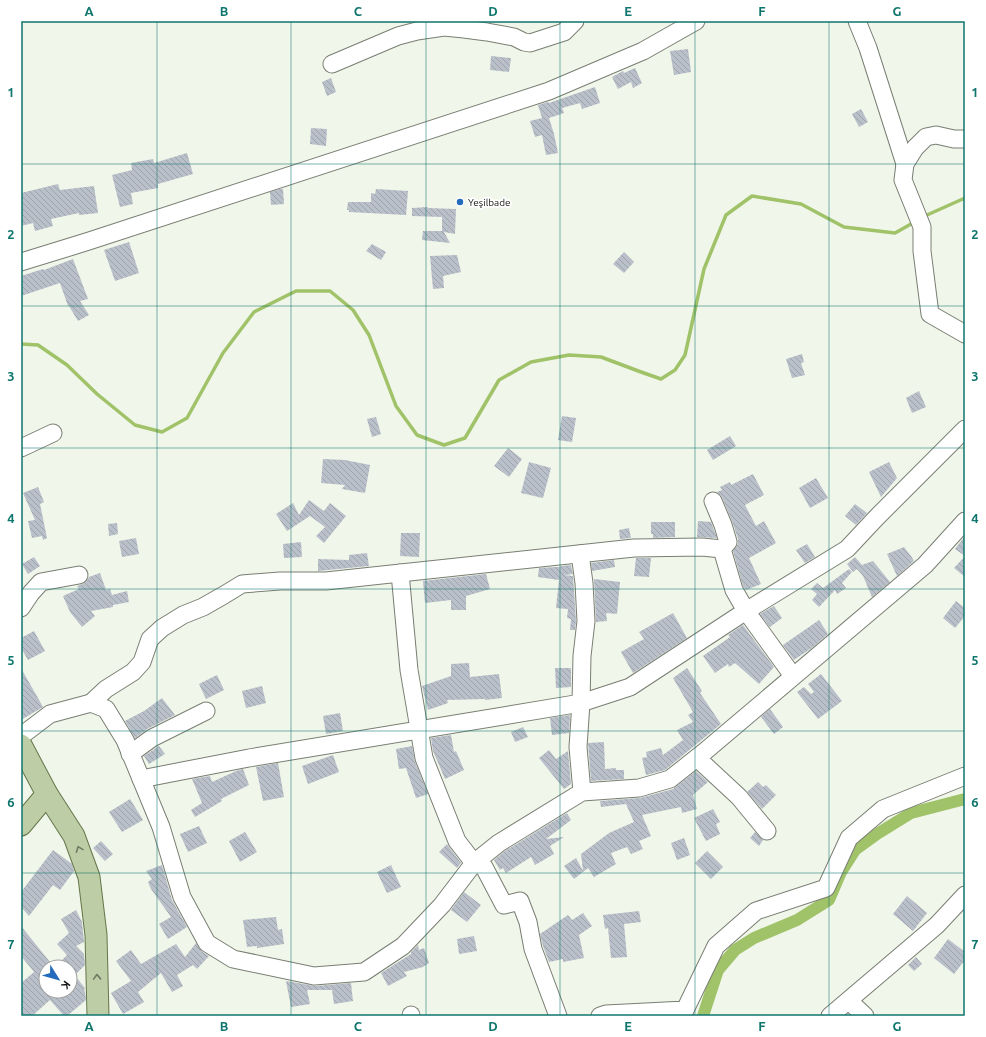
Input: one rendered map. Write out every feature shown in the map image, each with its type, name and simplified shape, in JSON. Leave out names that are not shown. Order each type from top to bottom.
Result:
[{"type":"main road","points":[[21,745],[47,794],[74,836],[89,876],[96,935],[96,1014]]},
{"type":"main road","points":[[21,825],[47,794]]},
{"type":"street","points":[[332,64],[398,36],[417,31],[444,27],[464,29],[514,37],[530,43],[564,32],[575,21]]},
{"type":"street","points":[[21,262],[96,239],[549,91],[643,51],[696,21]]},
{"type":"street","points":[[857,21],[868,48],[905,164],[903,180],[922,227],[922,251],[930,314],[965,334]]},
{"type":"street","points":[[905,164],[915,148],[926,137],[936,135],[954,139],[965,139]]},
{"type":"street","points":[[141,779],[249,758],[581,703],[630,687],[746,611],[847,549],[965,429]]},
{"type":"street","points":[[21,448],[53,433]]},
{"type":"street","points":[[713,501],[728,542],[722,549]]},
{"type":"street","points":[[91,703],[106,709],[125,740],[161,827],[182,897],[207,943],[233,959],[314,976],[364,972],[403,946],[442,905],[474,863],[499,843],[582,792],[638,788],[670,779],[697,758],[925,565],[965,520]]},
{"type":"street","points":[[21,736],[50,714],[91,703],[106,689],[132,672],[142,662],[150,639],[162,628],[172,621],[224,596],[242,584],[280,581],[326,581],[634,548],[722,549]]},
{"type":"street","points":[[722,549],[734,590],[746,611],[793,676]]},
{"type":"street","points":[[580,554],[584,583],[586,621],[582,656],[578,747],[582,792]]},
{"type":"street","points":[[400,573],[409,670],[424,758],[457,841],[474,863],[484,867],[504,905],[520,901],[528,922],[533,949],[558,1016]]},
{"type":"street","points":[[21,608],[31,592],[41,582],[79,575]]},
{"type":"street","points":[[130,754],[152,738],[206,711]]},
{"type":"street","points":[[697,758],[739,797],[767,831]]},
{"type":"street","points":[[600,1016],[606,1014],[685,1010],[716,946],[756,911],[826,888],[849,838],[883,809],[965,776]]},
{"type":"street","points":[[830,1016],[937,925],[965,895]]},
{"type":"street","points":[[849,1001],[865,1016]]},
{"type":"building","points":[[688,49],[691,72],[674,75],[670,51]]},
{"type":"building","points":[[491,56],[511,58],[509,72],[490,70]]},
{"type":"building","points":[[635,68],[642,83],[633,88],[631,82],[618,89],[612,77],[623,71],[624,73]]},
{"type":"building","points":[[331,78],[336,92],[327,96],[322,82]]},
{"type":"building","points":[[595,87],[600,103],[582,109],[580,103],[562,108],[564,113],[549,118],[558,153],[546,155],[542,135],[535,137],[530,121],[542,118],[538,105],[549,103]]},
{"type":"building","points":[[861,109],[868,122],[859,127],[852,114]]},
{"type":"building","points":[[311,128],[327,129],[326,146],[310,144]]},
{"type":"building","points":[[187,153],[193,174],[158,184],[158,188],[131,193],[133,204],[120,207],[112,175],[132,170],[131,163],[153,159],[154,163]]},
{"type":"building","points":[[58,184],[60,190],[94,186],[98,213],[79,215],[79,213],[51,219],[53,226],[35,231],[33,223],[21,226],[21,193]]},
{"type":"building","points":[[283,189],[284,204],[271,205],[270,192]]},
{"type":"building","points":[[376,189],[408,191],[406,215],[349,212],[349,210],[347,210],[348,202],[371,202],[371,193],[375,194]]},
{"type":"building","points":[[428,207],[456,209],[455,234],[444,232],[450,243],[422,240],[423,231],[442,231],[442,217],[412,216],[412,208]]},
{"type":"building","points":[[129,242],[139,273],[115,281],[104,250]]},
{"type":"building","points":[[372,244],[386,252],[381,260],[366,251]]},
{"type":"building","points":[[624,252],[634,262],[624,273],[613,264]]},
{"type":"building","points":[[457,255],[461,272],[443,276],[444,288],[433,289],[430,256]]},
{"type":"building","points":[[73,259],[88,299],[80,301],[89,315],[78,321],[68,306],[60,283],[21,296],[21,276],[43,269],[44,270]]},
{"type":"building","points":[[802,354],[804,362],[801,363],[805,375],[792,378],[786,359]]},
{"type":"building","points":[[919,391],[926,407],[912,413],[906,398]]},
{"type":"building","points":[[562,416],[576,418],[572,442],[558,440]]},
{"type":"building","points":[[376,417],[381,434],[372,437],[367,419]]},
{"type":"building","points":[[730,436],[736,446],[713,460],[707,450]]},
{"type":"building","points":[[508,448],[522,459],[509,477],[494,466]]},
{"type":"building","points":[[323,459],[345,460],[370,465],[365,493],[342,489],[345,485],[321,483]]},
{"type":"building","points":[[529,462],[551,468],[543,498],[521,493]]},
{"type":"building","points":[[889,462],[897,478],[881,497],[869,472]]},
{"type":"building","points":[[753,474],[764,495],[745,505],[756,526],[764,521],[776,543],[749,558],[761,584],[746,590],[743,586],[733,551],[738,544],[738,539],[722,497],[717,492],[722,490],[720,487],[730,482],[731,485]]},
{"type":"building","points":[[816,478],[828,498],[810,508],[799,488]]},
{"type":"building","points":[[38,487],[44,502],[40,504],[47,538],[43,540],[42,536],[32,538],[28,521],[35,520],[23,493]]},
{"type":"building","points":[[309,500],[324,511],[330,503],[346,516],[324,543],[316,536],[325,527],[310,516],[287,531],[276,514],[293,503],[299,515]]},
{"type":"building","points":[[855,504],[867,513],[856,525],[845,516]]},
{"type":"building","points":[[698,521],[711,522],[717,538],[697,537]]},
{"type":"building","points":[[651,522],[675,522],[675,537],[653,538],[653,534],[651,534]]},
{"type":"building","points":[[117,523],[118,534],[109,536],[108,524]]},
{"type":"building","points":[[629,528],[631,538],[620,539],[619,530]]},
{"type":"building","points":[[401,533],[420,533],[419,557],[400,556]]},
{"type":"building","points":[[965,536],[965,556],[955,549]]},
{"type":"building","points":[[136,538],[139,554],[122,557],[119,541]]},
{"type":"building","points":[[301,542],[302,557],[284,558],[283,544]]},
{"type":"building","points":[[807,544],[815,557],[805,563],[796,550]]},
{"type":"building","points":[[904,547],[914,561],[897,576],[887,554]]},
{"type":"building","points":[[367,553],[369,566],[318,571],[318,559],[349,560],[349,555]]},
{"type":"building","points":[[965,556],[965,577],[954,568]]},
{"type":"building","points":[[34,557],[40,566],[28,574],[22,564]]},
{"type":"building","points":[[855,557],[862,565],[873,561],[890,582],[872,597],[863,576],[857,569],[853,572],[847,564]]},
{"type":"building","points":[[636,558],[651,558],[649,577],[634,576]]},
{"type":"building","points":[[614,560],[615,567],[592,571],[591,563]]},
{"type":"building","points":[[571,565],[573,574],[564,575],[573,576],[576,621],[575,630],[570,630],[571,619],[567,618],[568,609],[556,608],[559,580],[538,577],[539,568]]},
{"type":"building","points":[[849,569],[852,572],[842,583],[846,588],[837,594],[835,590],[819,607],[812,600],[817,594],[811,589],[817,583],[823,588]]},
{"type":"building","points":[[100,573],[106,590],[110,589],[112,595],[127,591],[129,602],[91,611],[95,616],[82,627],[70,612],[63,596],[79,589],[77,586],[85,583],[89,577]]},
{"type":"building","points":[[486,574],[490,589],[466,596],[466,610],[451,610],[451,600],[425,603],[423,581]]},
{"type":"building","points":[[594,579],[620,582],[617,614],[606,613],[607,621],[596,622]]},
{"type":"building","points":[[956,601],[965,608],[965,616],[955,628],[943,618]]},
{"type":"building","points":[[774,606],[782,618],[770,627],[760,614]]},
{"type":"building","points":[[673,613],[687,638],[633,673],[621,652],[644,639],[639,632]]},
{"type":"building","points":[[819,620],[828,634],[813,647],[794,660],[783,645]]},
{"type":"building","points":[[743,625],[774,667],[759,684],[735,663],[729,667],[728,664],[715,673],[703,656],[730,637],[728,635]]},
{"type":"building","points":[[34,631],[45,651],[28,660],[21,648],[21,638]]},
{"type":"building","points":[[469,663],[470,677],[499,674],[502,698],[485,700],[447,700],[448,703],[428,710],[422,686],[451,676],[451,664]]},
{"type":"building","points":[[21,668],[43,707],[21,720]]},
{"type":"building","points":[[555,668],[571,668],[571,687],[556,688]]},
{"type":"building","points":[[687,668],[702,691],[700,693],[721,724],[665,770],[646,775],[642,758],[647,757],[646,752],[661,748],[663,755],[683,740],[677,730],[693,722],[688,715],[693,712],[673,678]]},
{"type":"building","points":[[821,674],[842,701],[818,719],[797,692],[804,687],[811,694],[814,692],[808,684]]},
{"type":"building","points":[[217,675],[224,690],[206,699],[199,684]]},
{"type":"building","points":[[262,686],[266,703],[246,708],[242,691]]},
{"type":"building","points":[[162,698],[175,715],[147,729],[135,738],[125,721],[144,711]]},
{"type":"building","points":[[770,709],[783,727],[774,734],[761,717]]},
{"type":"building","points":[[340,713],[343,731],[326,734],[323,716]]},
{"type":"building","points":[[570,715],[569,733],[552,735],[550,718]]},
{"type":"building","points":[[523,727],[528,737],[515,742],[511,732]]},
{"type":"building","points":[[451,735],[454,752],[456,751],[464,770],[445,779],[433,751],[431,738]]},
{"type":"building","points":[[604,742],[605,769],[616,768],[616,770],[624,770],[624,779],[591,781],[588,743]]},
{"type":"building","points":[[159,746],[165,754],[149,764],[144,756]]},
{"type":"building","points":[[412,746],[415,762],[428,794],[416,798],[406,768],[399,769],[396,749]]},
{"type":"building","points":[[549,750],[556,759],[568,751],[571,784],[564,789],[539,758]]},
{"type":"building","points":[[333,755],[339,772],[308,784],[302,766]]},
{"type":"building","points":[[278,763],[284,797],[263,801],[256,767]]},
{"type":"building","points":[[243,769],[249,785],[221,799],[222,801],[195,817],[191,810],[202,803],[192,779],[210,776],[212,782]]},
{"type":"building","points":[[696,771],[708,782],[693,795],[697,809],[682,813],[681,807],[642,815],[651,836],[639,841],[643,849],[631,854],[627,847],[611,853],[616,864],[594,877],[588,868],[574,879],[564,866],[576,858],[583,871],[581,854],[609,833],[634,822],[626,804],[601,807],[600,801],[640,798],[673,789]]},
{"type":"building","points":[[758,782],[763,787],[766,785],[776,795],[762,809],[747,792]]},
{"type":"building","points":[[130,799],[143,820],[122,832],[109,812]]},
{"type":"building","points":[[713,809],[720,822],[716,824],[720,834],[706,841],[694,818]]},
{"type":"building","points":[[567,813],[571,820],[546,839],[564,837],[550,846],[554,854],[535,865],[531,857],[506,873],[503,868],[500,870],[494,860],[505,851]]},
{"type":"building","points":[[199,826],[207,843],[188,852],[180,834]]},
{"type":"building","points":[[245,832],[257,852],[240,862],[229,841]]},
{"type":"building","points":[[755,832],[763,840],[759,846],[750,838]]},
{"type":"building","points":[[684,838],[690,855],[677,860],[671,843]]},
{"type":"building","points":[[101,841],[113,854],[105,861],[93,848]]},
{"type":"building","points":[[447,844],[461,863],[457,868],[439,852]]},
{"type":"building","points":[[53,850],[72,864],[74,871],[60,890],[53,885],[29,916],[21,907],[21,892]]},
{"type":"building","points":[[707,851],[723,867],[711,879],[695,863]]},
{"type":"building","points":[[162,865],[172,900],[187,927],[168,939],[159,924],[171,917],[151,889],[148,882],[152,879],[146,871]]},
{"type":"building","points":[[391,865],[401,887],[387,893],[377,872]]},
{"type":"building","points":[[464,892],[481,905],[467,922],[451,910]]},
{"type":"building","points":[[907,896],[927,913],[913,931],[893,914]]},
{"type":"building","points":[[76,910],[82,922],[84,942],[76,946],[84,954],[85,965],[78,972],[78,959],[63,959],[67,955],[57,944],[69,933],[61,919]]},
{"type":"building","points":[[639,911],[641,922],[624,924],[627,957],[611,958],[608,928],[605,929],[603,915]]},
{"type":"building","points":[[583,913],[592,926],[579,935],[584,958],[563,962],[563,959],[549,962],[540,934],[568,915],[572,920]]},
{"type":"building","points":[[276,917],[278,930],[282,929],[284,944],[257,948],[257,946],[247,947],[243,920]]},
{"type":"building","points":[[21,926],[48,959],[38,959],[38,999],[78,999],[78,979],[85,988],[86,1000],[67,1016],[64,1016],[50,1000],[32,1016],[21,1016],[21,983],[34,972],[21,956]]},
{"type":"building","points":[[474,936],[477,951],[459,954],[457,939]]},
{"type":"building","points":[[948,939],[965,952],[965,960],[954,974],[934,958]]},
{"type":"building","points":[[196,943],[201,951],[209,956],[197,969],[193,965],[177,975],[183,986],[172,992],[161,973],[138,992],[144,1002],[123,1014],[111,993],[131,981],[116,961],[131,950],[141,964],[176,944],[185,957]]},
{"type":"building","points":[[418,945],[419,950],[424,948],[429,963],[423,967],[404,972],[407,976],[388,986],[381,973],[411,954],[411,952]]},
{"type":"building","points":[[916,957],[922,964],[914,971],[908,965]]},
{"type":"building","points":[[286,981],[315,986],[351,983],[353,1001],[334,1004],[332,990],[307,990],[310,1004],[291,1007]]},
{"type":"waterway","points":[[21,344],[38,345],[67,365],[97,394],[135,425],[162,432],[187,418],[223,353],[254,312],[296,291],[330,291],[353,310],[369,335],[396,406],[417,435],[444,445],[465,438],[499,380],[531,362],[569,355],[601,357],[661,379],[675,370],[685,355],[704,269],[726,215],[752,196],[801,204],[844,227],[895,233],[911,224]]},
{"type":"waterway","points":[[927,215],[965,198]]},
{"type":"waterway","points":[[703,1016],[718,970],[735,950],[754,938],[797,920],[829,900],[841,872],[855,850],[877,834],[911,813],[965,799]]},
{"type":"place","name":"Yeşilbade","points":[[460,202]]}]
